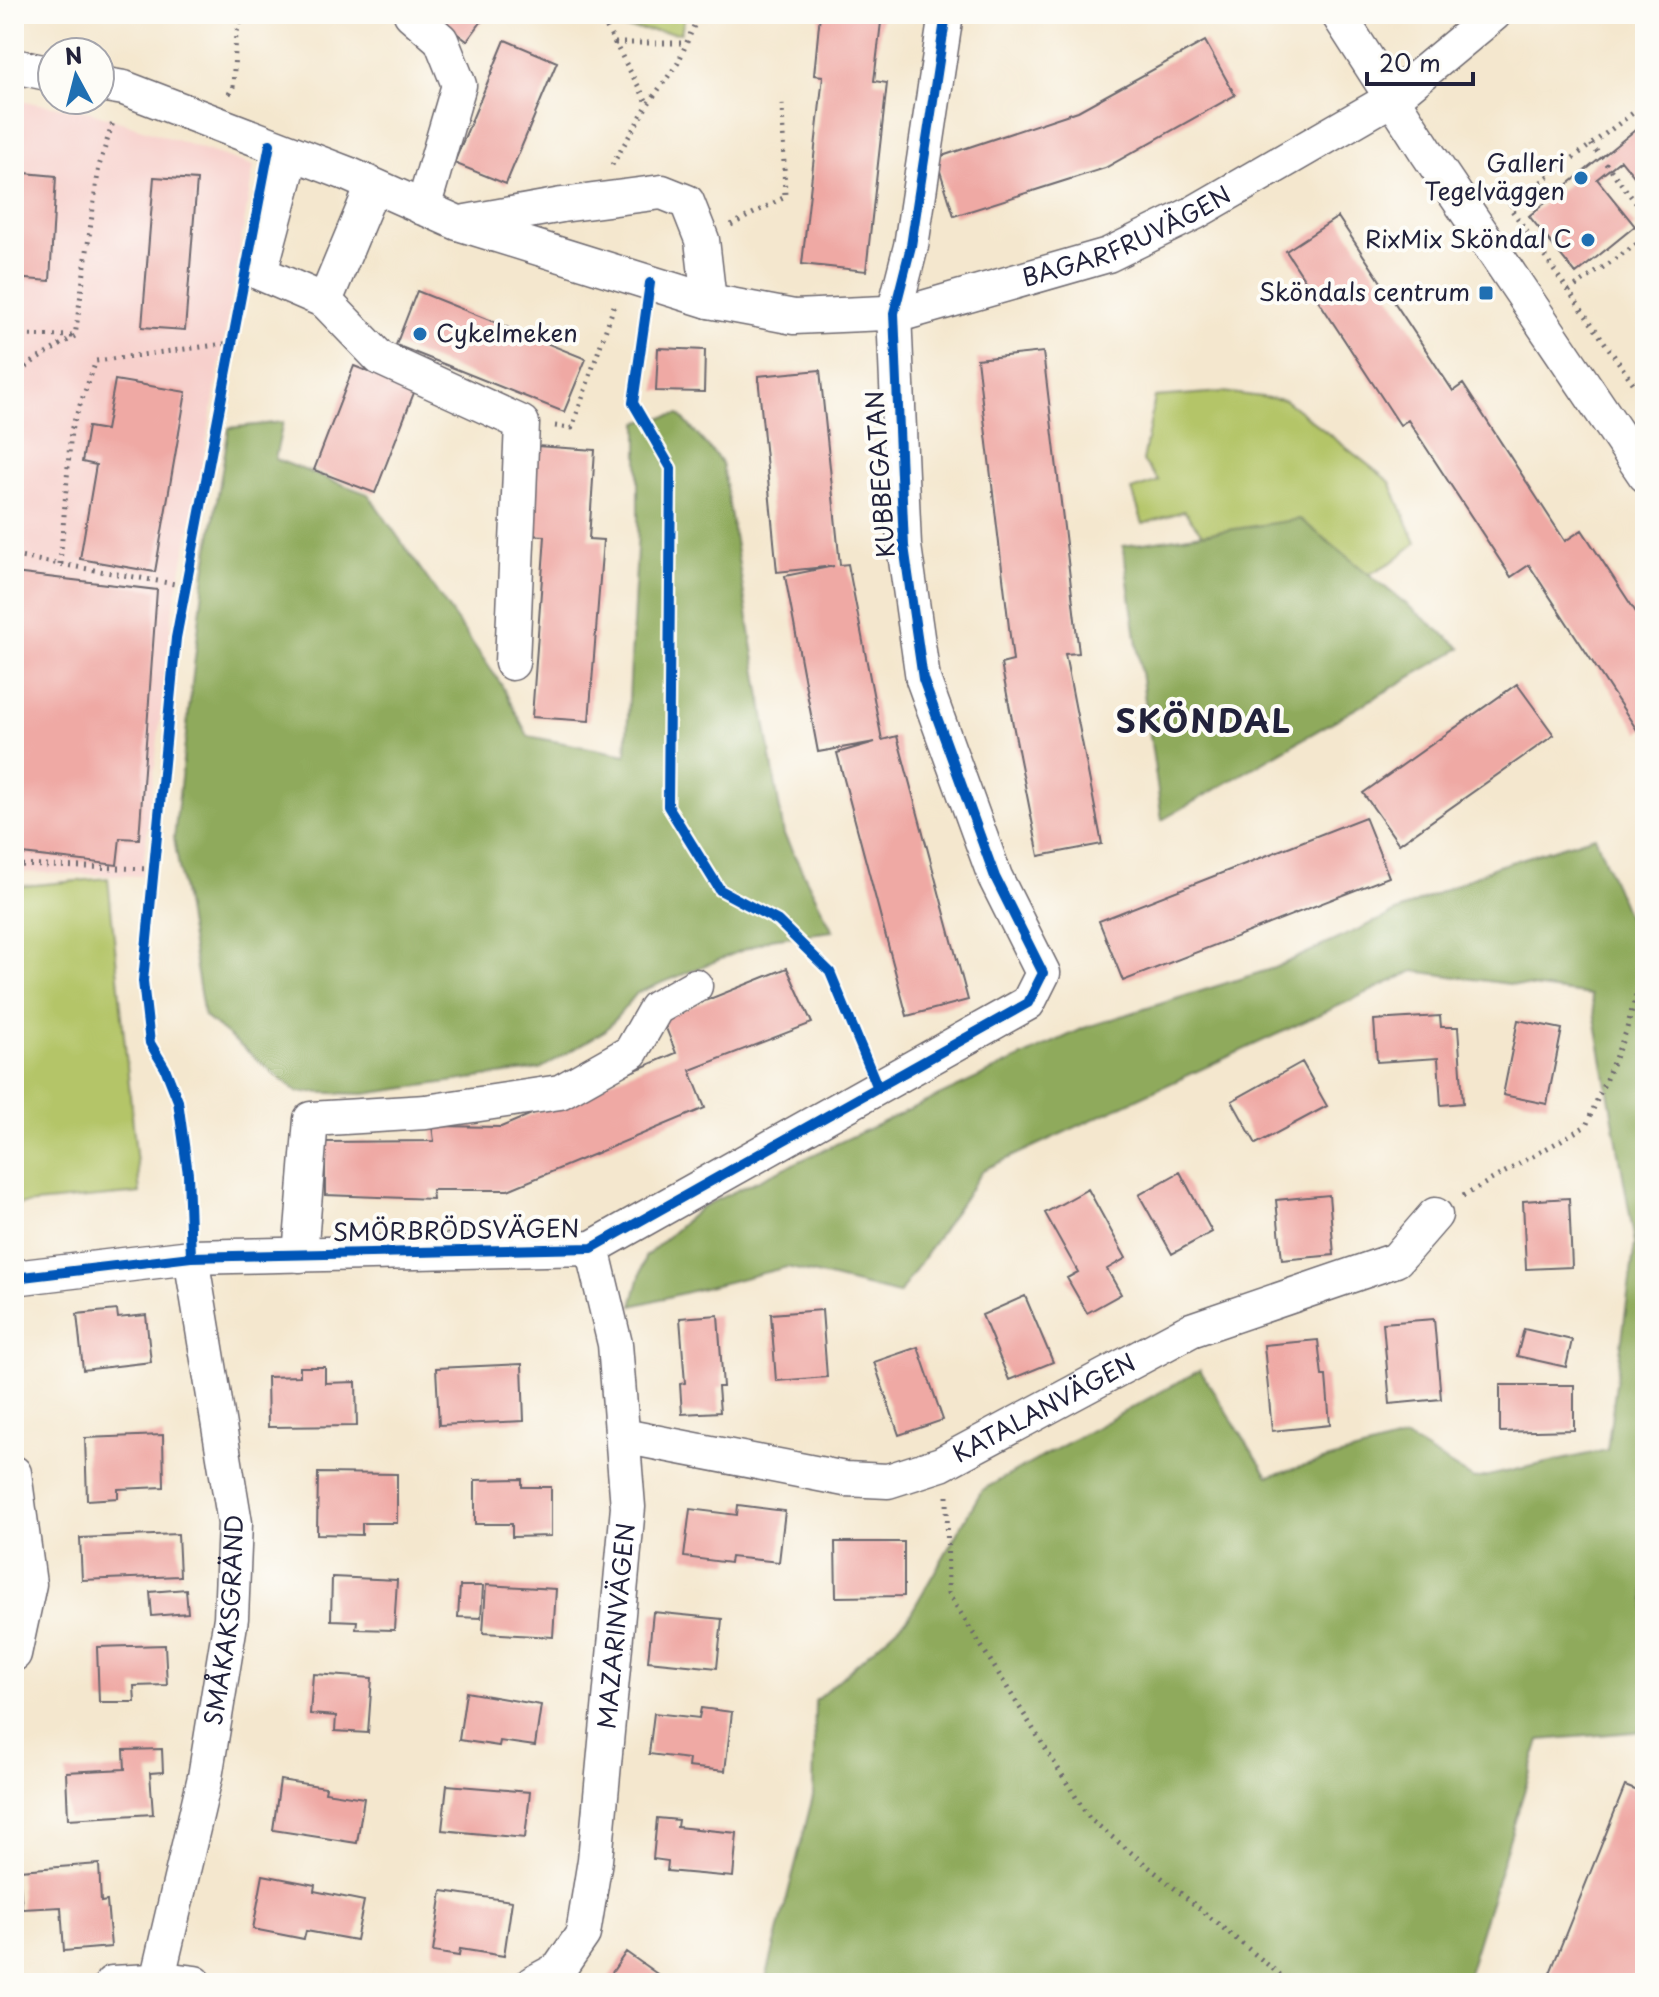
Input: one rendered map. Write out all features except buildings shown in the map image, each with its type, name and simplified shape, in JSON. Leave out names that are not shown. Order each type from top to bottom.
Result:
[{"type":"street","points":[[411,14],[441,40],[459,85],[423,208]]},
{"type":"street","name":"KUBBEGATAN","points":[[946,14],[911,246],[894,313],[904,546],[923,679],[995,877],[1043,973],[1028,1003]]},
{"type":"street","points":[[1338,14],[1428,154],[1645,475]]},
{"type":"street","name":"BAGARFRUVÄGEN","points":[[116,87],[292,153],[648,298],[709,301],[794,317],[894,313],[965,297],[1108,255],[1194,213],[1393,98],[1494,14]]},
{"type":"street","points":[[14,66],[36,71]]},
{"type":"street","points":[[292,153],[260,273],[325,301],[380,358],[522,423],[512,663]]},
{"type":"street","points":[[325,301],[373,186]]},
{"type":"street","points":[[458,223],[662,192],[687,202],[702,240],[709,301]]},
{"type":"street","points":[[300,1255],[311,1119],[426,1112],[560,1092],[631,1052],[656,1008],[695,986]]},
{"type":"street","name":"SMÖRBRÖDSVÄGEN","points":[[14,1278],[191,1257],[592,1248],[1028,1003]]},
{"type":"street","name":"KATALANVÄGEN","points":[[623,1436],[845,1479],[888,1481],[941,1464],[1191,1330],[1396,1260],[1435,1215]]},
{"type":"street","name":"MAZARINVÄGEN","points":[[533,1983],[559,1969],[583,1934],[597,1845],[628,1507],[615,1344],[592,1248]]},
{"type":"street","name":"SMÅKAKSGRÄND","points":[[157,1981],[205,1777],[231,1618],[235,1523],[191,1257]]},
{"type":"street","points":[[14,1473],[29,1584],[14,1654]]},
{"type":"street","points":[[112,1983],[195,1983]]},
{"type":"path","points":[[216,123],[233,87],[236,34],[244,14]]},
{"type":"path","points":[[599,14],[648,104]]},
{"type":"path","points":[[590,201],[648,104],[678,63],[699,14]]},
{"type":"path","points":[[615,43],[687,43]]},
{"type":"path","points":[[702,240],[785,197],[782,102]]},
{"type":"path","points":[[1645,104],[1509,206],[1645,400]]},
{"type":"path","points":[[75,336],[107,116]]},
{"type":"path","points":[[1569,291],[1644,239],[1636,203],[1591,144]]},
{"type":"path","points":[[522,423],[572,428],[615,305],[648,298]]},
{"type":"path","points":[[228,358],[234,328]]},
{"type":"path","points":[[14,335],[75,336]]},
{"type":"path","points":[[14,378],[34,361],[75,336]]},
{"type":"path","points":[[60,564],[71,430],[96,361],[231,343]]},
{"type":"path","points":[[14,556],[186,586]]},
{"type":"path","points":[[183,599],[189,570]]},
{"type":"path","points":[[153,883],[155,854]]},
{"type":"path","points":[[14,865],[154,869]]},
{"type":"path","points":[[1435,1215],[1482,1183],[1586,1126],[1626,1032],[1645,961]]},
{"type":"path","points":[[941,1464],[947,1497],[948,1593],[1089,1818],[1290,1983]]},
{"type":"shaded area","points":[[14,100],[36,103],[36,116],[103,116],[254,166],[199,486],[173,609],[142,876],[14,872]]},
{"type":"green space","points":[[609,14],[685,14],[681,33],[617,28]]},
{"type":"green space","points":[[1223,392],[1285,400],[1390,482],[1416,543],[1392,562],[1346,587],[1220,556],[1184,511],[1143,524],[1132,490],[1159,481],[1143,461],[1155,397]]},
{"type":"green space","points":[[679,414],[722,463],[784,835],[833,931],[770,939],[637,993],[606,1030],[540,1069],[364,1094],[297,1092],[204,1016],[174,838],[205,572],[229,428],[283,422],[275,459],[368,494],[501,684],[528,736],[626,755],[638,529],[638,422]]},
{"type":"green space","points":[[1300,519],[1461,648],[1162,820],[1123,546]]},
{"type":"green space","points":[[1595,836],[1645,961],[1645,1731],[1540,1740],[1465,1983],[765,1983],[813,1796],[815,1701],[908,1618],[982,1490],[1200,1370],[1268,1476],[1406,1438],[1474,1479],[1607,1450],[1635,1243],[1591,995],[1414,971],[983,1170],[899,1294],[787,1267],[632,1306],[645,1257],[701,1207],[1084,1028],[1274,968],[1495,867]]},
{"type":"green space","points":[[108,878],[140,1193],[14,1205],[14,887]]},
{"type":"cycle path","points":[[14,1278],[191,1257],[592,1248],[1028,1003],[1043,973],[995,877],[923,679],[904,546],[894,313],[911,246],[946,14]]},
{"type":"cycle path","points":[[191,1257],[188,1174],[178,1101],[165,1068],[150,1043],[143,981],[176,638],[270,144]]},
{"type":"cycle path","points":[[650,283],[633,403],[671,468],[668,806],[720,890],[778,921],[830,972],[878,1088]]},
{"type":"place","name":"Galleri Tegelväggen","points":[[1581,178]]},
{"type":"place","name":"RixMix Sköndal C","points":[[1588,240]]},
{"type":"place","name":"Sköndals centrum","points":[[1486,293]]},
{"type":"place","name":"Cykelmeken","points":[[420,334]]},
{"type":"district","name":"SKÖNDAL","points":[[1204,722]]}]
